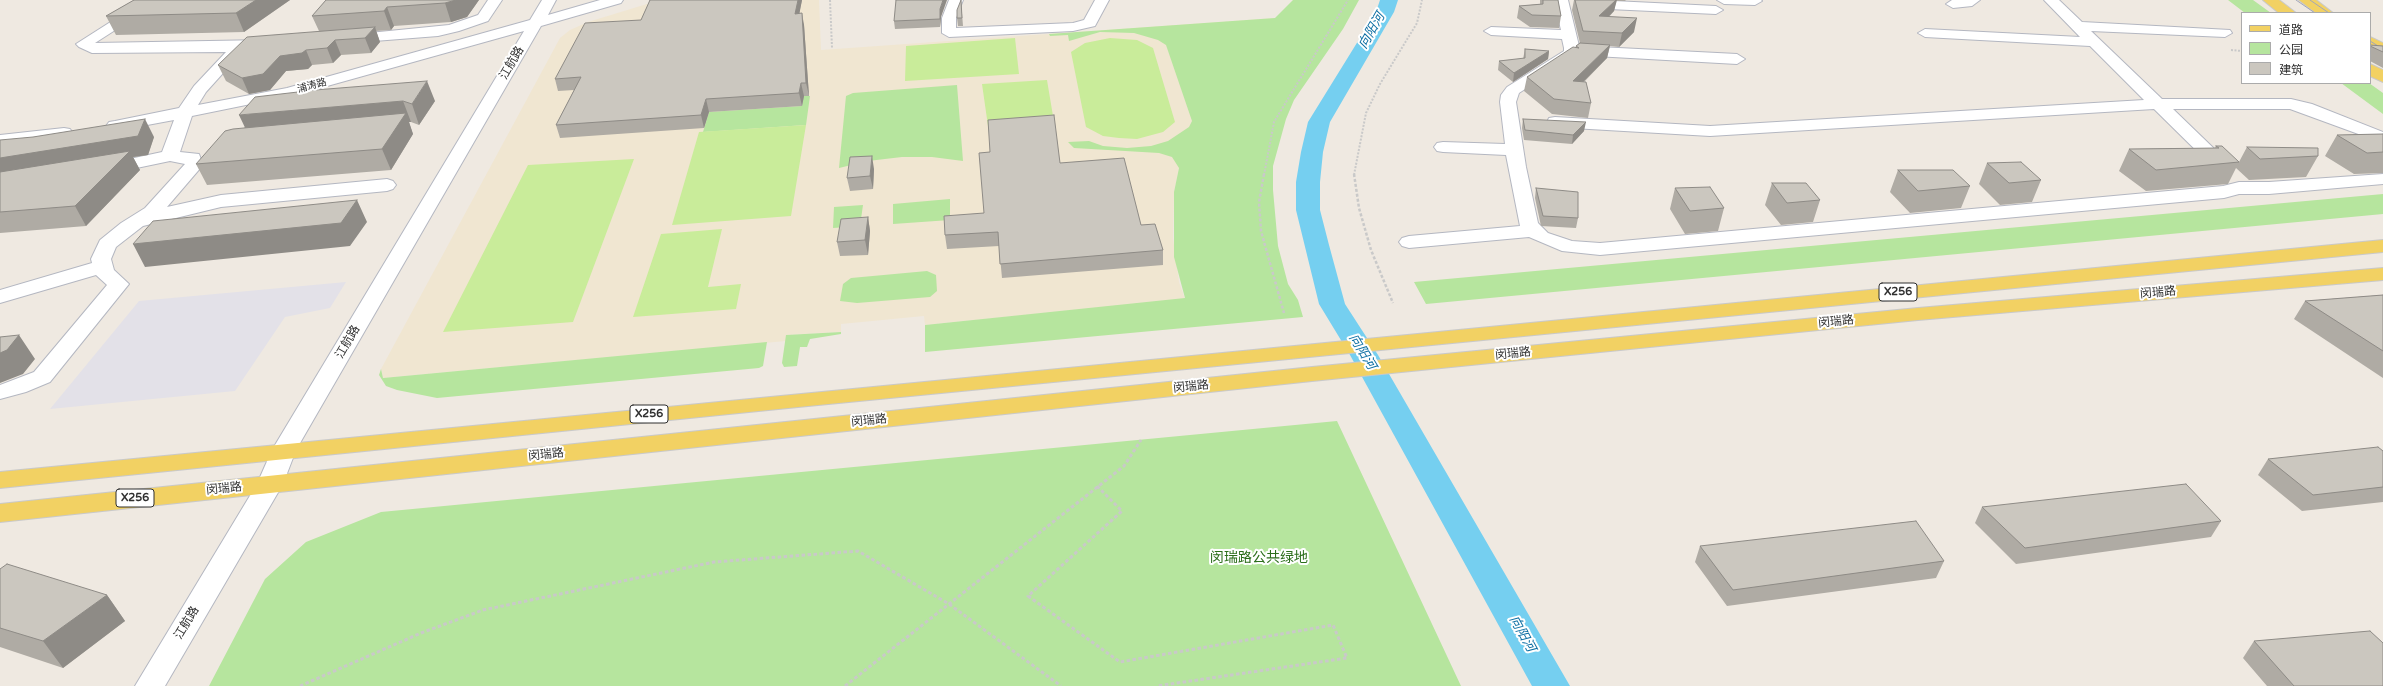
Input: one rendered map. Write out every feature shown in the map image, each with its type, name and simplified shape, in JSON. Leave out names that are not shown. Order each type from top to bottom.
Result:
[{"type":"main road","points":[[2270,0],[2288,12]]},
{"type":"main road","points":[[2306,0],[2324,12]]},
{"type":"main road","points":[[2371,43],[2383,50]]},
{"type":"main road","points":[[2371,70],[2383,78]]},
{"type":"main road","name":"闵瑞路","points":[[0,480],[284,450],[2383,246]]},
{"type":"main road","name":"闵瑞路","points":[[0,513],[1312,374],[1910,314],[2383,274]]},
{"type":"street","points":[[156,0],[84,44],[92,48],[239,47],[279,44]]},
{"type":"street","points":[[334,40],[438,32],[483,18],[495,0]]},
{"type":"street","name":"江航路","points":[[150,686],[270,484],[284,450],[549,0]]},
{"type":"street","name":"浦涛路","points":[[99,128],[184,114],[289,92],[616,0]]},
{"type":"street","points":[[956,0],[949,18],[949,33],[1073,27],[1090,23],[1102,0]]},
{"type":"street","points":[[1953,4],[1967,3],[1973,0]]},
{"type":"street","points":[[2051,0],[2237,180],[2240,184],[2239,188]]},
{"type":"street","points":[[1754,1],[1720,5],[1561,1],[1570,42],[1566,58],[1513,90],[1509,95],[1508,102],[1526,121],[1710,131],[2158,104],[2291,104],[2324,102]]},
{"type":"street","points":[[2078,26],[2225,33]]},
{"type":"street","points":[[1491,31],[1570,42],[1737,59]]},
{"type":"street","points":[[1925,33],[2094,42]]},
{"type":"street","points":[[170,156],[184,114],[200,89],[239,47]]},
{"type":"street","points":[[2291,104],[2383,138]]},
{"type":"street","points":[[1526,121],[1514,150],[1528,223],[1532,230],[1541,237],[1569,247],[1600,249],[2216,192],[2239,188],[2269,188],[2383,179]]},
{"type":"street","points":[[0,140],[76,131]]},
{"type":"street","points":[[1443,147],[1514,150]]},
{"type":"street","points":[[0,392],[18,387],[42,377],[107,300],[118,284],[105,273],[101,259],[107,244],[128,227],[152,212],[194,166],[199,156],[170,156],[132,166],[93,172]]},
{"type":"street","points":[[128,227],[169,212],[222,201],[387,185]]},
{"type":"street","points":[[1409,242],[1532,230]]},
{"type":"street","points":[[0,297],[104,266]]},
{"type":"path","points":[[830,0],[832,48]]},
{"type":"path","points":[[1284,313],[1260,231],[1259,202],[1274,122],[1348,0]]},
{"type":"path","points":[[1393,303],[1371,250],[1359,208],[1354,175],[1366,113],[1380,84],[1417,22],[1422,0]]},
{"type":"path","points":[[845,686],[1124,466],[1141,440]]},
{"type":"path","points":[[1097,486],[1122,511],[1028,596],[1120,662],[1333,625],[1347,658],[1156,686]]},
{"type":"path","points":[[300,686],[421,633],[483,610],[714,562],[858,552],[949,604],[1061,686]]},
{"type":"shaded area","points":[[660,0],[819,0],[821,50],[1275,18],[1179,168],[1174,192],[1173,238],[1179,282],[1185,299],[925,325],[924,316],[841,324],[841,332],[787,335],[786,341],[383,378],[381,369],[560,38],[570,30],[588,22]]},
{"type":"shaded area","points":[[346,282],[330,308],[285,317],[235,391],[50,409],[139,301]]},
{"type":"green space","points":[[1293,0],[1359,0],[1343,29],[1294,100],[1286,119],[1273,166],[1273,190],[1278,246],[1288,284],[1298,300],[1303,317],[925,352],[925,325],[1185,298],[1174,257],[1174,192],[1179,168],[1172,157],[1159,153],[1074,148],[1068,142],[1089,141],[1103,146],[1127,148],[1151,146],[1168,141],[1189,127],[1192,121],[1166,45],[1158,40],[1134,33],[1100,32],[1069,41],[1068,35],[1050,36],[1049,34],[1275,18]]},
{"type":"green space","points":[[2228,0],[2253,0],[2270,12],[2244,12]]},
{"type":"green space","points":[[1015,38],[1019,74],[905,81],[906,46]]},
{"type":"green space","points":[[1110,38],[1137,40],[1153,48],[1175,122],[1163,132],[1137,139],[1119,138],[1103,136],[1086,127],[1071,52],[1085,43]]},
{"type":"green space","points":[[1047,80],[1055,128],[989,133],[982,84]]},
{"type":"green space","points":[[2342,84],[2370,84],[2383,93],[2383,114]]},
{"type":"green space","points":[[957,85],[963,161],[932,157],[902,157],[868,161],[839,168],[846,96],[853,93]]},
{"type":"green space","points":[[803,96],[810,96],[806,125],[703,132],[709,112],[802,106]]},
{"type":"green space","points":[[806,125],[791,216],[672,225],[699,132]]},
{"type":"green space","points":[[634,159],[573,322],[443,332],[528,165]]},
{"type":"green space","points":[[2383,194],[2383,214],[1426,304],[1414,282]]},
{"type":"green space","points":[[950,199],[950,220],[893,224],[893,204]]},
{"type":"green space","points":[[863,205],[860,226],[833,228],[834,207]]},
{"type":"green space","points":[[722,229],[708,287],[741,284],[736,309],[633,317],[661,234]]},
{"type":"green space","points":[[927,271],[936,275],[937,291],[930,297],[857,303],[840,301],[843,284],[851,278]]},
{"type":"green space","points":[[841,332],[841,334],[810,339],[807,347],[800,347],[797,366],[784,367],[782,363],[786,335]]},
{"type":"green space","points":[[767,342],[763,366],[759,368],[437,398],[397,390],[386,386],[379,375],[381,369],[383,378]]},
{"type":"green space","name":"闵瑞路公共绿地","points":[[1337,421],[1461,686],[209,686],[265,579],[306,542],[381,512]]},
{"type":"building","points":[[134,0],[256,0],[236,13],[106,16]]},
{"type":"building","points":[[326,0],[456,0],[445,3],[387,7],[384,11],[312,16]]},
{"type":"building","points":[[650,0],[798,0],[795,14],[802,13],[806,83],[801,83],[799,93],[706,99],[701,115],[556,125],[581,77],[555,79],[585,23],[641,20]]},
{"type":"building","points":[[896,0],[943,0],[940,9],[940,19],[894,21]]},
{"type":"building","points":[[961,0],[962,18],[957,18],[957,10]]},
{"type":"building","points":[[1543,0],[1558,0],[1561,16],[1532,15],[1519,6],[1543,4]]},
{"type":"building","points":[[1575,0],[1616,0],[1599,16],[1637,18],[1622,33],[1583,31]]},
{"type":"building","points":[[375,27],[365,38],[335,40],[327,48],[306,50],[302,53],[280,56],[263,74],[242,78],[218,65],[247,37]]},
{"type":"building","points":[[1580,43],[1610,45],[1573,81],[1586,82],[1591,103],[1554,99],[1527,77],[1573,47],[1579,48],[1576,46]]},
{"type":"building","points":[[2371,45],[2383,46],[2383,52],[2371,46]]},
{"type":"building","points":[[1525,49],[1549,51],[1514,73],[1499,61],[1525,58]]},
{"type":"building","points":[[427,81],[412,104],[403,101],[239,115],[255,97],[315,90]]},
{"type":"building","points":[[406,113],[382,149],[196,164],[225,131],[233,129]]},
{"type":"building","points":[[1054,115],[1060,163],[1124,158],[1141,225],[1155,224],[1163,250],[1000,264],[998,232],[945,235],[944,216],[984,213],[979,153],[990,152],[988,120]]},
{"type":"building","points":[[145,119],[138,136],[0,158],[0,140],[33,137]]},
{"type":"building","points":[[1523,119],[1586,122],[1573,135],[1525,130]]},
{"type":"building","points":[[2383,134],[2383,152],[2367,153],[2337,135]]},
{"type":"building","points":[[2216,146],[2222,146],[2239,162],[2156,170],[2129,149],[2219,148]]},
{"type":"building","points":[[2247,147],[2318,148],[2318,156],[2260,159]]},
{"type":"building","points":[[130,151],[75,206],[0,212],[0,172]]},
{"type":"building","points":[[872,156],[870,176],[847,178],[850,157]]},
{"type":"building","points":[[2021,162],[2041,180],[2009,183],[1987,163]]},
{"type":"building","points":[[1898,170],[1953,170],[1970,186],[1918,191]]},
{"type":"building","points":[[1772,183],[1806,183],[1820,200],[1787,203]]},
{"type":"building","points":[[1710,187],[1724,208],[1690,211],[1675,188]]},
{"type":"building","points":[[1536,188],[1578,192],[1578,218],[1543,216]]},
{"type":"building","points":[[357,200],[341,223],[133,244],[153,221]]},
{"type":"building","points":[[868,217],[865,240],[837,242],[841,219]]},
{"type":"building","points":[[2383,295],[2383,351],[2305,301]]},
{"type":"building","points":[[19,335],[7,350],[0,353],[0,337]]},
{"type":"building","points":[[2378,447],[2383,451],[2383,487],[2313,495],[2268,459]]},
{"type":"building","points":[[2186,484],[2221,521],[2025,548],[1982,507]]},
{"type":"building","points":[[1916,521],[1944,561],[1733,590],[1700,546]]},
{"type":"building","points":[[7,564],[107,595],[43,641],[0,628],[0,569]]},
{"type":"building","points":[[2370,631],[2383,643],[2383,686],[2294,686],[2254,641]]},
{"type":"waterway","name":"向阳河","points":[[1389,0],[1385,12],[1319,122],[1312,152],[1308,182],[1308,210],[1316,245],[1332,304],[1364,355],[1551,686]]},
{"type":"tram line","points":[[2296,0],[2314,12]]},
{"type":"tram line","points":[[2310,0],[2328,12]]},
{"type":"tram line","points":[[2371,42],[2383,49]]}]
